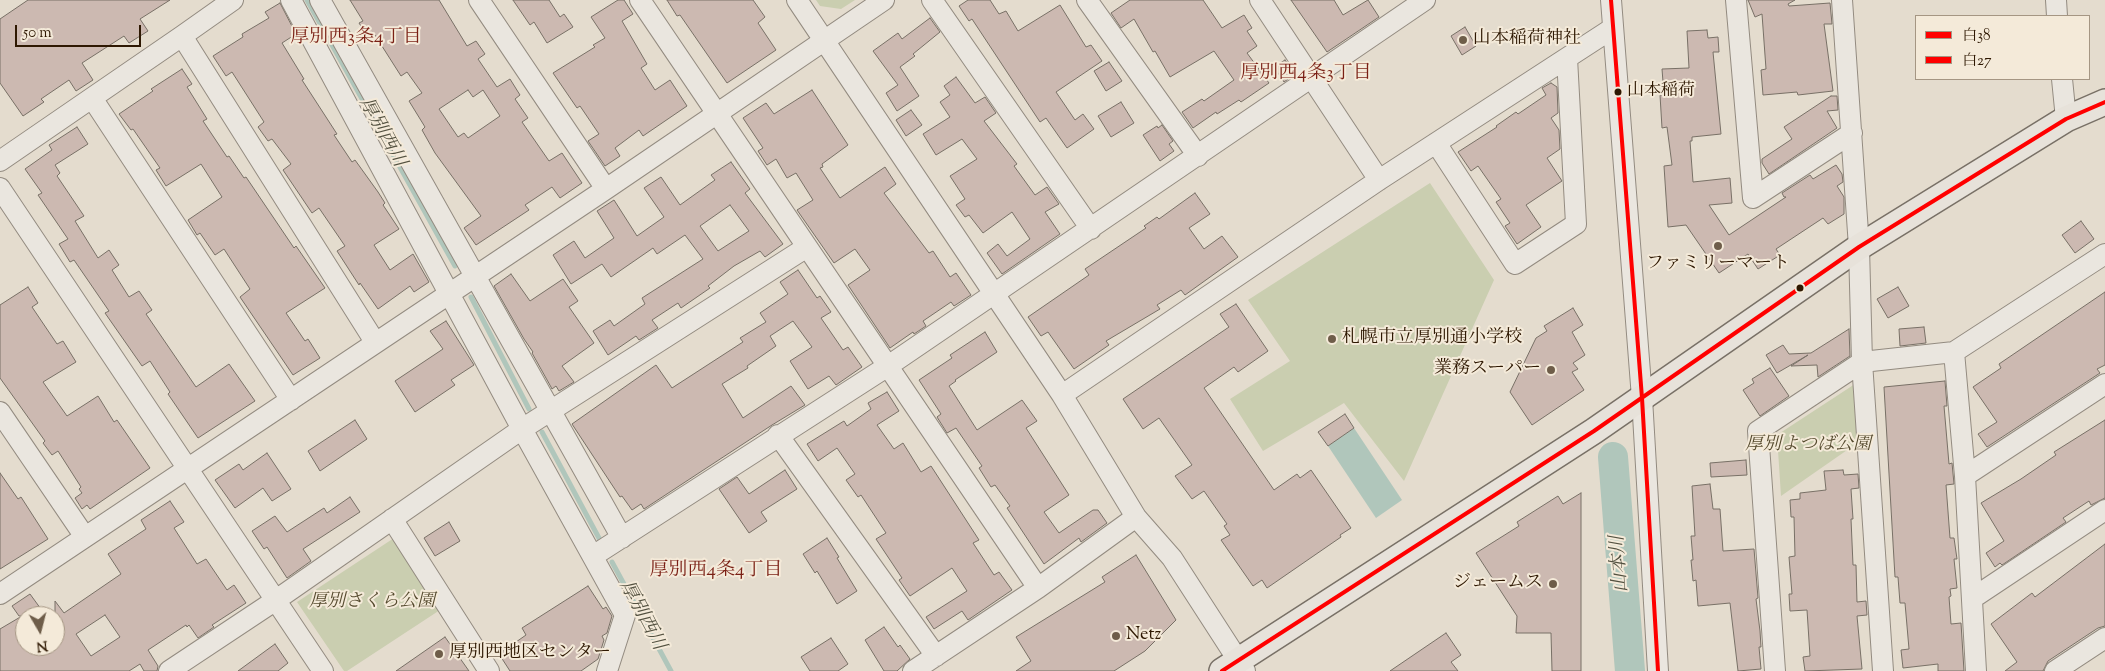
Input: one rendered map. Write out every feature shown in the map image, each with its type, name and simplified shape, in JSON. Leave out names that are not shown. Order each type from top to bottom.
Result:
[{"type":"main road","points":[[1236,668],[1681,373],[1860,247],[2066,119],[2105,102]]},
{"type":"street","points":[[0,161],[232,0]]},
{"type":"street","points":[[291,0],[522,429],[625,615],[607,671]]},
{"type":"street","points":[[320,0],[622,538]]},
{"type":"street","points":[[479,0],[606,189]]},
{"type":"street","points":[[640,0],[1038,588]]},
{"type":"street","points":[[797,0],[1062,395],[1136,518],[1172,558],[1236,668]]},
{"type":"street","points":[[0,594],[450,294],[825,42],[884,0]]},
{"type":"street","points":[[932,0],[1091,228]]},
{"type":"street","points":[[1087,0],[1198,156]]},
{"type":"street","points":[[1260,0],[1380,180]]},
{"type":"street","points":[[593,556],[778,435],[888,366],[1198,156],[1312,77],[1402,6],[1425,0]]},
{"type":"street","points":[[1611,0],[1607,32],[1642,398],[1658,671]]},
{"type":"street","points":[[1736,0],[1753,198],[1852,133]]},
{"type":"street","points":[[1842,0],[1860,247],[1862,362],[1883,671]]},
{"type":"street","points":[[2056,0],[2057,15]]},
{"type":"street","points":[[1062,395],[1380,180],[1607,32]]},
{"type":"street","points":[[182,36],[376,342]]},
{"type":"street","points":[[1436,143],[1515,264],[1576,224],[1575,53]]},
{"type":"street","points":[[2062,80],[2066,119]]},
{"type":"street","points":[[92,98],[291,400]]},
{"type":"street","points":[[0,188],[323,671]]},
{"type":"street","points":[[169,671],[276,600],[522,429],[807,247]]},
{"type":"street","points":[[1774,671],[1758,431],[1862,362],[1954,352],[2105,254]]},
{"type":"street","points":[[1954,352],[1965,476],[1976,671]]},
{"type":"street","points":[[1965,476],[2105,384]]},
{"type":"street","points":[[0,412],[85,537]]},
{"type":"street","points":[[778,435],[936,656]]},
{"type":"street","points":[[1973,598],[2105,510]]},
{"type":"street","points":[[913,671],[1038,588],[1136,518]]},
{"type":"street","points":[[392,519],[489,671]]},
{"type":"street","points":[[2055,671],[2105,638]]},
{"type":"green space","points":[[816,0],[855,0],[841,9],[820,6]]},
{"type":"green space","points":[[1430,183],[1494,280],[1404,481],[1344,403],[1263,451],[1230,399],[1290,361],[1248,300]]},
{"type":"green space","name":"厚別よつば公園","points":[[1858,382],[1863,439],[1781,496],[1777,435]]},
{"type":"green space","name":"厚別さくら公園","points":[[394,538],[440,610],[347,671],[344,671],[297,602]]},
{"type":"shaded area","points":[[1354,428],[1402,500],[1376,518],[1328,446]]},
{"type":"building","points":[[28,0],[170,0],[140,19],[148,31],[129,43],[124,36],[82,63],[93,80],[76,91],[69,80],[41,99],[44,102],[23,116],[0,83],[0,19]]},
{"type":"building","points":[[350,0],[439,0],[467,46],[476,41],[485,54],[478,59],[497,87],[510,79],[520,95],[515,99],[528,118],[522,122],[549,161],[562,153],[582,183],[560,198],[552,187],[525,205],[529,210],[476,245],[464,228],[481,216],[435,153],[422,130],[425,127],[409,101],[422,93],[407,72],[401,76],[373,32],[367,36],[359,23],[363,21]],"holes":[[[468,90],[473,97],[483,90],[500,116],[468,138],[464,133],[458,137],[439,109]]]},
{"type":"building","points":[[513,0],[549,0],[560,17],[564,14],[573,27],[547,43],[534,22],[530,25]]},
{"type":"building","points":[[618,0],[624,0],[633,14],[622,21],[647,64],[641,68],[655,90],[670,80],[687,106],[643,136],[639,130],[615,148],[620,156],[605,166],[588,141],[599,134],[580,106],[577,108],[553,73],[595,47],[593,45],[605,38],[591,17]]},
{"type":"building","points":[[667,0],[753,0],[765,17],[758,23],[776,50],[727,83],[680,15],[677,16]]},
{"type":"building","points":[[968,0],[990,0],[999,14],[1006,11],[1018,31],[1060,5],[1086,47],[1091,45],[1102,61],[1056,92],[1075,120],[1083,114],[1094,129],[1067,148],[1046,118],[1040,122],[972,19],[969,21],[959,6]]},
{"type":"building","points":[[1130,0],[1203,0],[1222,28],[1244,15],[1252,28],[1247,31],[1257,46],[1247,53],[1269,83],[1241,102],[1239,100],[1217,114],[1216,112],[1193,128],[1182,112],[1202,99],[1204,101],[1234,80],[1214,51],[1170,77],[1134,19],[1121,28],[1111,13]]},
{"type":"building","points":[[1291,0],[1334,0],[1343,15],[1368,0],[1379,17],[1327,52]]},
{"type":"building","points":[[1748,0],[1795,0],[1788,4],[1789,6],[1830,3],[1832,24],[1824,24],[1833,91],[1798,95],[1797,92],[1763,95],[1761,70],[1766,69],[1762,14],[1755,17]]},
{"type":"building","points":[[280,3],[296,34],[282,43],[304,79],[302,80],[337,134],[334,135],[352,162],[355,160],[378,192],[385,203],[383,205],[399,229],[374,245],[390,270],[413,254],[429,282],[414,292],[410,286],[378,309],[360,283],[359,285],[337,251],[345,246],[319,208],[312,213],[283,170],[291,164],[272,139],[268,141],[258,127],[264,122],[232,72],[226,76],[213,56],[243,37],[242,34],[269,18],[265,12]]},
{"type":"building","points":[[930,18],[940,32],[913,54],[915,56],[900,67],[919,96],[897,111],[886,93],[898,85],[873,51],[898,33],[902,39]]},
{"type":"building","points":[[1465,27],[1476,46],[1462,55],[1451,36]]},
{"type":"building","points":[[1707,30],[1708,38],[1718,37],[1719,52],[1713,52],[1721,134],[1692,137],[1692,141],[1690,141],[1693,182],[1730,178],[1732,203],[1709,205],[1729,235],[1786,197],[1782,193],[1810,175],[1813,179],[1836,165],[1842,174],[1843,182],[1837,186],[1844,197],[1844,214],[1828,224],[1823,218],[1776,249],[1780,255],[1758,269],[1748,254],[1719,273],[1686,225],[1668,227],[1664,166],[1672,165],[1667,127],[1662,128],[1660,95],[1664,95],[1662,69],[1689,68],[1687,31]]},
{"type":"building","points":[[1285,60],[1295,74],[1284,82],[1274,67]]},
{"type":"building","points":[[1109,62],[1122,81],[1106,91],[1094,71]]},
{"type":"building","points":[[182,69],[192,84],[187,87],[207,119],[203,121],[227,157],[229,156],[244,178],[246,177],[294,248],[296,246],[325,288],[286,313],[305,341],[308,339],[320,358],[293,375],[240,297],[250,289],[224,249],[215,255],[200,233],[197,235],[188,220],[222,197],[201,164],[166,186],[156,170],[160,168],[133,129],[131,130],[119,114],[153,91],[151,89]]},
{"type":"building","points":[[956,77],[975,103],[985,97],[996,113],[984,121],[1017,164],[1014,166],[1035,195],[1047,187],[1059,204],[1045,212],[1060,234],[1002,274],[987,253],[998,244],[1007,256],[1030,239],[1012,212],[983,233],[969,215],[965,217],[956,205],[965,199],[950,176],[977,159],[962,139],[936,155],[923,134],[950,117],[940,102],[950,95],[944,86]]},
{"type":"building","points":[[1551,83],[1557,87],[1558,113],[1551,118],[1559,130],[1560,149],[1547,158],[1562,181],[1526,205],[1541,227],[1517,244],[1505,226],[1510,223],[1496,202],[1501,199],[1478,166],[1471,171],[1458,152],[1497,127],[1516,112],[1518,114],[1546,95],[1542,88]]},
{"type":"building","points":[[812,90],[848,145],[822,164],[823,167],[820,168],[840,198],[885,167],[896,184],[884,193],[929,253],[933,251],[950,277],[956,273],[971,295],[954,306],[951,302],[923,321],[926,326],[914,334],[913,332],[890,348],[848,285],[870,270],[855,249],[834,263],[797,210],[813,200],[796,173],[787,178],[776,159],[767,165],[758,151],[763,148],[743,118],[766,103],[774,114]]},
{"type":"building","points":[[1831,96],[1837,96],[1838,110],[1827,111],[1837,128],[1769,174],[1762,163],[1762,159],[1792,139],[1784,127]]},
{"type":"building","points":[[1121,102],[1134,123],[1111,137],[1098,116]]},
{"type":"building","points":[[911,110],[922,125],[906,136],[896,120]]},
{"type":"building","points":[[1162,125],[1173,141],[1169,144],[1174,151],[1160,161],[1143,135]]},
{"type":"building","points":[[77,127],[88,144],[55,165],[60,173],[57,176],[84,216],[75,221],[98,258],[109,250],[119,265],[112,270],[129,297],[139,291],[152,310],[146,314],[196,387],[229,364],[255,401],[198,438],[168,394],[170,392],[150,361],[142,366],[105,313],[109,311],[74,260],[70,262],[59,244],[68,239],[38,195],[42,193],[25,169],[52,150],[49,145]]},
{"type":"building","points":[[731,162],[750,189],[745,193],[783,244],[765,257],[760,251],[734,266],[708,286],[710,288],[681,308],[678,303],[652,320],[658,328],[639,340],[636,336],[608,355],[593,331],[610,320],[614,326],[645,304],[642,298],[703,259],[685,235],[657,254],[653,248],[611,277],[602,264],[571,284],[553,255],[574,241],[585,258],[614,238],[597,211],[614,200],[637,236],[664,217],[644,188],[661,177],[680,205],[715,180],[711,175]],"holes":[[[730,205],[749,231],[718,251],[700,226]]]},
{"type":"building","points":[[1195,193],[1210,214],[1189,228],[1204,249],[1222,236],[1238,257],[1185,295],[1181,290],[1157,305],[1160,309],[1106,341],[1109,345],[1074,369],[1048,332],[1041,336],[1028,317],[1089,275],[1085,269],[1146,228],[1144,226],[1157,217],[1159,219]]},
{"type":"building","points":[[2081,221],[2094,239],[2075,253],[2062,235]]},
{"type":"building","points":[[798,270],[817,298],[820,296],[831,312],[821,318],[843,350],[848,347],[862,367],[836,385],[829,376],[808,389],[790,361],[812,347],[793,321],[770,336],[776,346],[747,366],[748,368],[722,384],[743,418],[791,386],[805,405],[644,509],[641,504],[632,510],[622,496],[620,497],[572,424],[656,365],[672,388],[743,342],[740,338],[766,322],[760,313],[788,294],[780,282]]},
{"type":"building","points":[[511,274],[530,301],[563,279],[578,301],[569,307],[594,343],[562,366],[574,382],[559,391],[556,386],[552,389],[533,352],[494,286]]},
{"type":"building","points":[[28,287],[38,303],[32,307],[57,344],[63,341],[76,362],[43,382],[67,416],[98,396],[114,422],[117,420],[150,468],[90,509],[87,505],[82,509],[75,498],[82,493],[79,489],[81,487],[58,451],[52,455],[43,443],[45,441],[0,378],[0,305]]},
{"type":"building","points":[[1898,287],[1909,306],[1888,318],[1877,299]]},
{"type":"building","points":[[2105,292],[2105,365],[2097,369],[2100,373],[1987,447],[1978,434],[1997,422],[1973,387],[2001,368],[1999,364]]},
{"type":"building","points":[[1236,304],[1268,351],[1238,372],[1234,367],[1204,388],[1274,490],[1297,474],[1300,478],[1311,470],[1351,528],[1340,535],[1341,537],[1267,588],[1262,580],[1253,586],[1221,540],[1230,535],[1224,526],[1227,524],[1204,491],[1192,499],[1175,476],[1192,465],[1159,418],[1143,429],[1123,399],[1229,327],[1220,314]]},
{"type":"building","points":[[1573,308],[1583,325],[1572,332],[1585,355],[1573,363],[1578,369],[1572,372],[1584,390],[1532,425],[1510,392],[1536,338],[1547,331],[1544,326]]},
{"type":"building","points":[[446,321],[474,365],[451,380],[455,385],[415,412],[395,381],[443,349],[430,331]]},
{"type":"building","points":[[1924,327],[1926,343],[1900,346],[1899,329]]},
{"type":"building","points":[[1849,329],[1850,356],[1818,377],[1817,365],[1791,366],[1808,355],[1777,373],[1766,355],[1783,345],[1789,354],[1811,353]]},
{"type":"building","points":[[985,332],[997,352],[949,386],[977,430],[1022,400],[1037,421],[1026,428],[1069,495],[1044,512],[1059,533],[1093,510],[1098,510],[1107,523],[1081,542],[1079,538],[1044,564],[1007,508],[1010,506],[995,485],[991,487],[979,468],[982,466],[956,428],[947,433],[937,417],[941,414],[919,380],[952,358],[950,355]]},
{"type":"building","points":[[1770,368],[1789,396],[1760,416],[1743,390],[1754,383],[1752,379]]},
{"type":"building","points":[[1945,381],[1947,406],[1944,406],[1949,464],[1952,463],[1954,484],[1946,485],[1950,538],[1954,538],[1957,559],[1954,559],[1957,588],[1950,589],[1951,596],[1949,597],[1951,624],[1961,623],[1964,671],[1938,671],[1938,664],[1903,668],[1901,650],[1909,649],[1905,603],[1900,603],[1898,577],[1895,577],[1884,387]]},
{"type":"building","points":[[887,392],[899,411],[877,425],[894,449],[903,443],[921,472],[931,466],[979,540],[973,543],[994,575],[999,572],[1012,590],[968,620],[962,611],[934,629],[926,617],[967,591],[952,568],[910,596],[899,580],[902,578],[876,539],[886,533],[861,495],[858,497],[846,480],[855,474],[837,448],[818,461],[807,444],[844,421],[847,426],[871,409],[868,403]]},
{"type":"building","points":[[1345,414],[1354,428],[1328,446],[1318,432]]},
{"type":"building","points":[[355,420],[367,439],[320,471],[308,451]]},
{"type":"building","points":[[2105,420],[2105,498],[2091,505],[2089,501],[2063,518],[2066,522],[2002,565],[2000,563],[1995,567],[1986,553],[2004,541],[1981,503],[2021,479],[2056,455],[2054,452]]},
{"type":"building","points":[[267,453],[291,489],[272,501],[263,488],[235,508],[215,480],[239,464],[243,470]]},
{"type":"building","points":[[1746,460],[1747,475],[1711,477],[1710,463]]},
{"type":"building","points":[[785,470],[797,489],[761,512],[767,521],[749,533],[719,489],[737,477],[749,494]]},
{"type":"building","points":[[1843,470],[1844,475],[1858,474],[1859,488],[1851,489],[1853,519],[1851,519],[1853,565],[1856,565],[1857,602],[1866,601],[1867,615],[1857,616],[1862,669],[1805,671],[1803,657],[1810,656],[1807,610],[1790,611],[1789,594],[1792,594],[1789,557],[1795,556],[1794,517],[1791,517],[1790,500],[1800,499],[1800,493],[1826,490],[1824,471]]},
{"type":"building","points":[[0,473],[18,499],[21,497],[48,539],[0,569]]},
{"type":"building","points":[[1710,484],[1713,509],[1720,509],[1723,551],[1754,549],[1761,669],[1738,671],[1730,603],[1698,606],[1696,580],[1693,581],[1691,560],[1693,560],[1691,536],[1695,536],[1692,486]]},
{"type":"building","points":[[1581,493],[1581,671],[1552,671],[1551,633],[1516,633],[1517,616],[1476,553],[1519,526],[1517,522],[1558,496],[1563,504]]},
{"type":"building","points":[[350,497],[360,512],[303,549],[311,561],[287,578],[267,547],[264,549],[252,531],[275,516],[287,532],[324,508],[327,513]]},
{"type":"building","points":[[170,501],[184,522],[174,528],[197,564],[206,559],[227,590],[234,585],[246,603],[212,625],[214,627],[198,638],[189,625],[187,627],[186,625],[148,650],[158,666],[157,671],[144,671],[140,664],[129,671],[0,671],[0,629],[15,620],[15,656],[65,656],[65,612],[121,574],[108,554],[146,529],[141,520]],"holes":[[[105,615],[120,637],[91,656],[76,634]]]},
{"type":"building","points":[[449,522],[460,541],[435,556],[424,538]]},
{"type":"building","points":[[827,538],[857,591],[837,604],[817,571],[815,573],[803,554]]},
{"type":"building","points":[[2105,544],[2105,626],[2098,628],[2048,661],[2043,671],[2005,671],[2017,662],[1991,624],[2032,593],[2035,597]]},
{"type":"building","points":[[1136,555],[1176,620],[1145,651],[1114,671],[1016,671],[1031,661],[1016,637],[1105,582],[1102,577]]},
{"type":"building","points":[[588,586],[603,609],[606,607],[612,616],[607,633],[602,636],[604,640],[598,659],[581,671],[510,671],[499,654],[526,635],[522,628]]},
{"type":"building","points":[[30,594],[39,606],[15,606],[15,610],[12,606]]},
{"type":"building","points":[[884,627],[898,647],[900,645],[910,659],[897,671],[884,671],[865,640]]},
{"type":"building","points":[[1446,633],[1461,655],[1451,662],[1458,671],[1390,671]]},
{"type":"building","name":"厚別西地区センター","points":[[445,637],[469,671],[396,671]]},
{"type":"building","points":[[831,638],[848,664],[838,671],[810,671],[801,657]]},
{"type":"building","points":[[275,644],[288,663],[278,671],[238,671]]},
{"type":"waterway","name":"厚別西川","points":[[307,0],[455,266]]},
{"type":"waterway","name":"厚別西川","points":[[471,297],[529,409]]},
{"type":"waterway","name":"厚別西川","points":[[542,432],[600,540]]},
{"type":"waterway","name":"山本川","points":[[1613,457],[1630,671]]},
{"type":"waterway","name":"厚別西川","points":[[612,562],[671,671]]},
{"type":"transit line","name":"白27","points":[[1611,0],[1642,398],[1658,671]]},
{"type":"transit line","name":"白38","points":[[1222,671],[1594,431],[1859,247],[2066,119],[2105,102]]},
{"type":"place","name":"山本稲荷神社","points":[[1463,40]]},
{"type":"place","name":"山本稲荷","points":[[1618,92]]},
{"type":"place","name":"ファミリーマート","points":[[1718,246]]},
{"type":"place","name":"札幌市立厚別通小学校","points":[[1332,339]]},
{"type":"place","name":"業務スーパー","points":[[1551,370]]},
{"type":"place","name":"ジェームス","points":[[1553,584]]},
{"type":"place","name":"Netz","points":[[1116,636]]},
{"type":"place","name":"厚別西地区センター","points":[[439,654]]},
{"type":"district","name":"厚別西3条4丁目","points":[[356,39]]},
{"type":"district","name":"厚別西4条3丁目","points":[[1306,75]]},
{"type":"district","name":"厚別西4条4丁目","points":[[716,572]]}]
